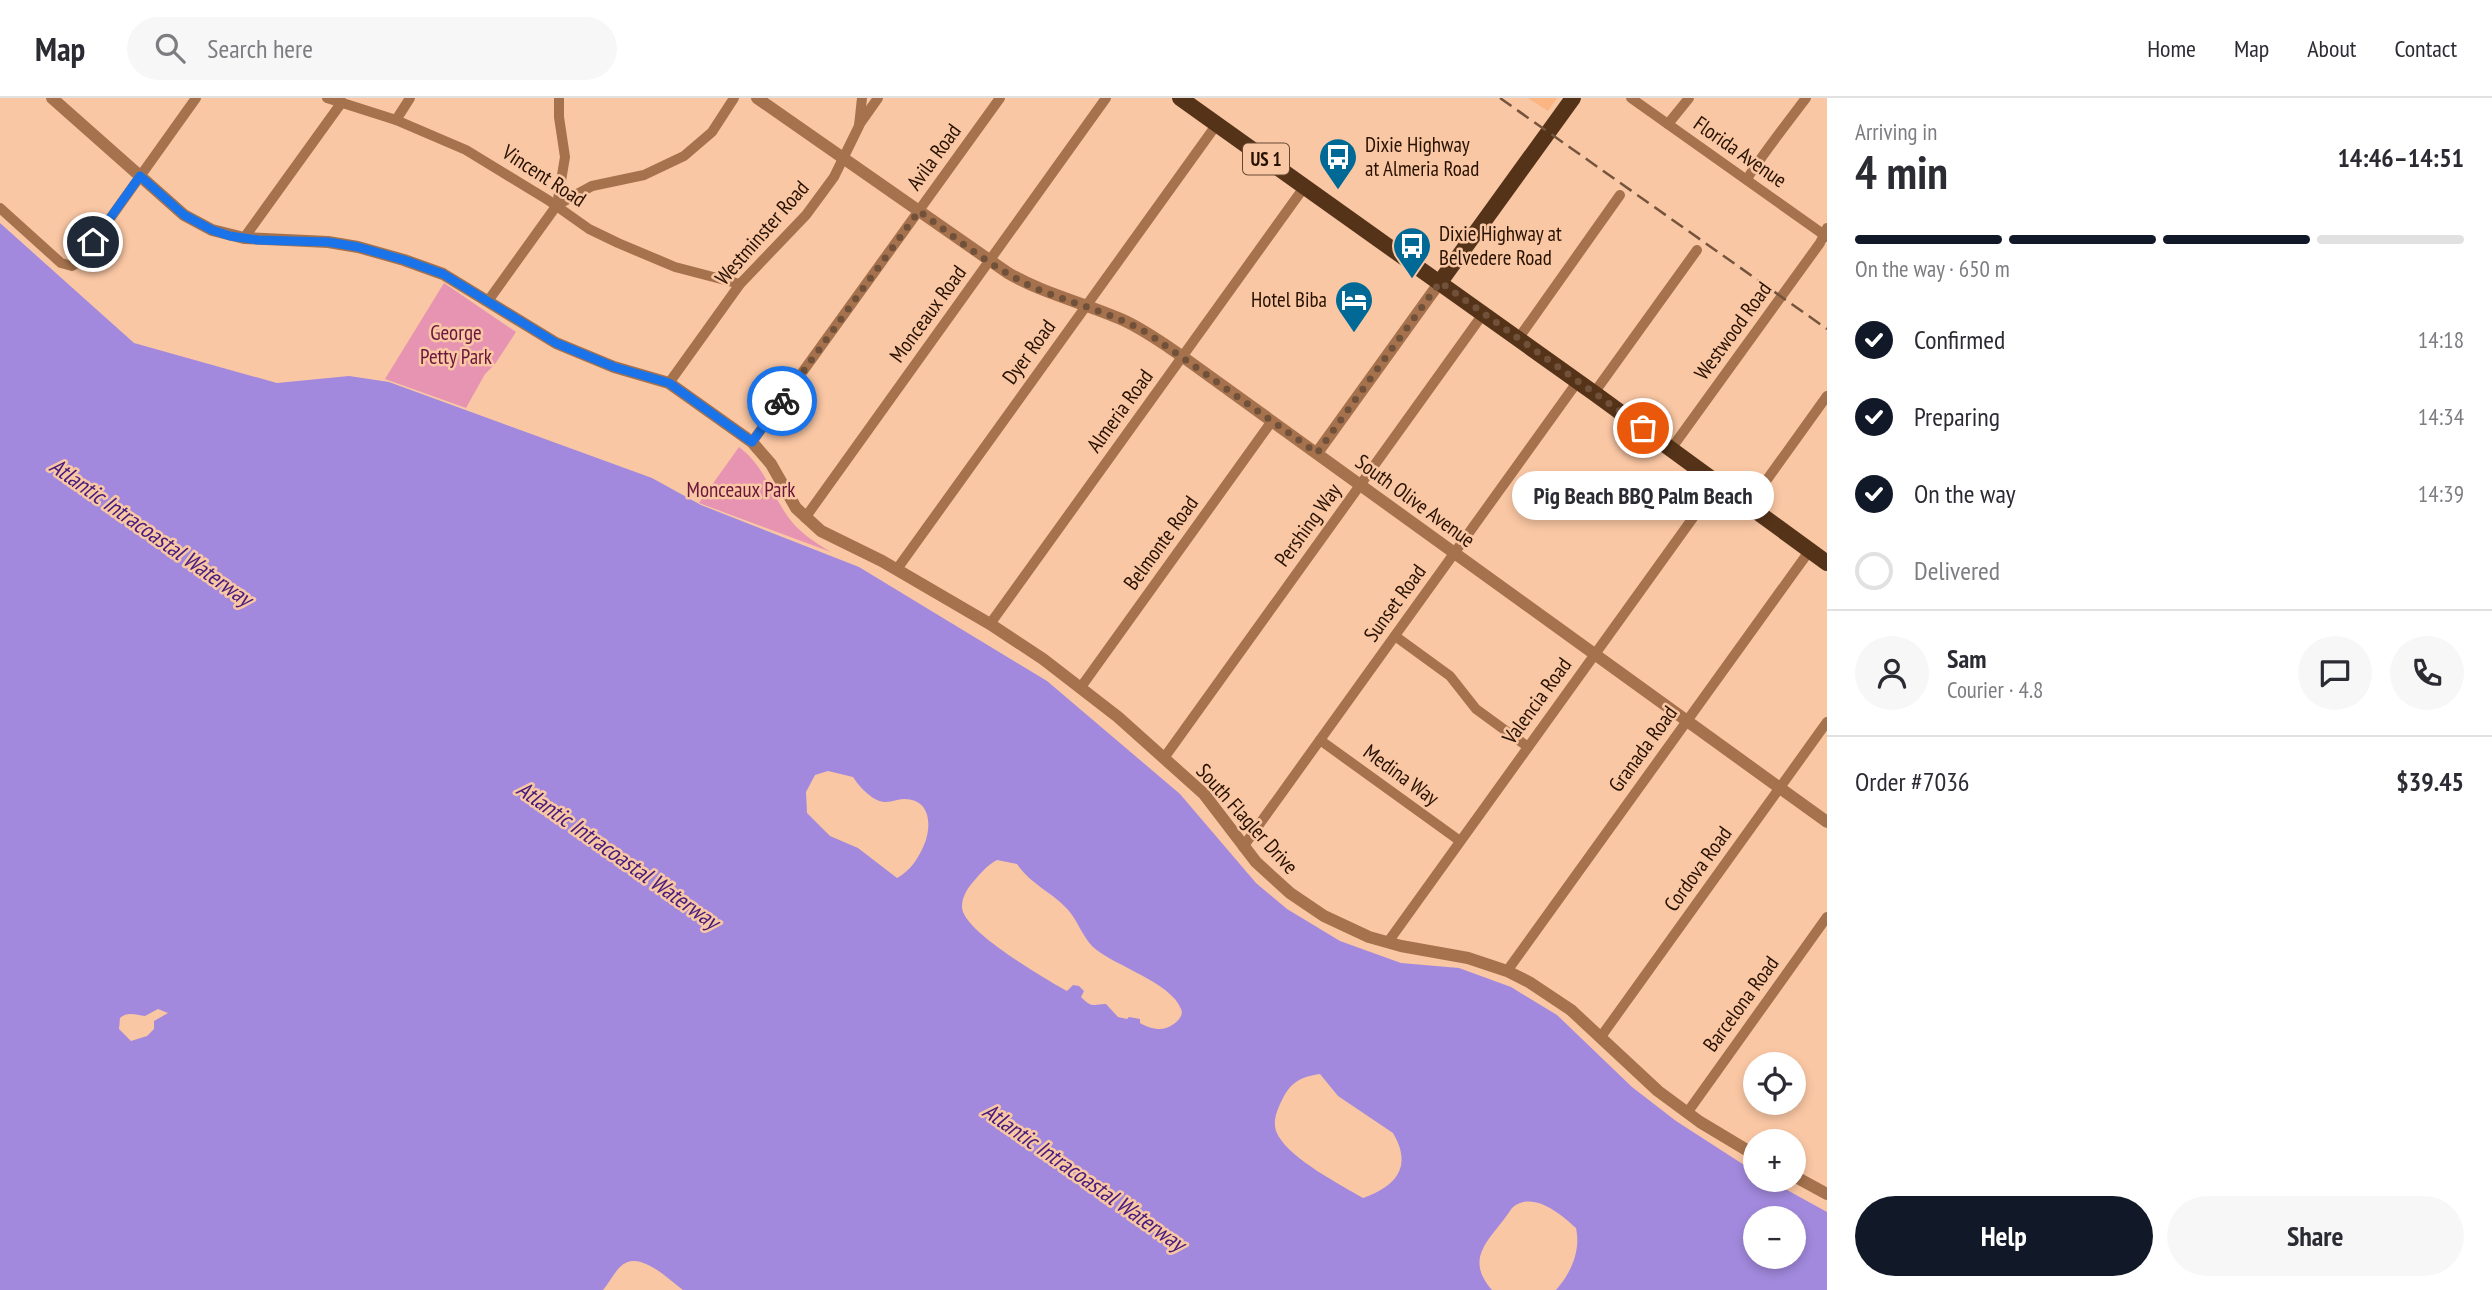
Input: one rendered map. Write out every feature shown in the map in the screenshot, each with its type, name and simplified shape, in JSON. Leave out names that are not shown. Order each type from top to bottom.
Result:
[{"type":"main road","name":"US 1","points":[[1180,98],[1826,561]]},
{"type":"main road","points":[[1440,282],[1573,98]]},
{"type":"street","name":"South Flagler Drive","points":[[53,98],[184,215],[212,230],[244,239],[328,242],[379,252],[443,274],[556,343],[614,367],[669,383],[752,442],[771,464],[792,502],[805,518],[834,539],[897,569],[990,624],[1081,687],[1204,794],[1243,847],[1272,878],[1309,907],[1347,928],[1388,943],[1468,958],[1507,971],[1571,1010],[1632,1069],[1687,1113],[1743,1148]]},
{"type":"street","points":[[0,208],[61,263],[72,267],[79,262],[196,98]]},
{"type":"street","name":"Vincent Road","points":[[327,98],[396,120],[466,150],[557,205],[589,229],[649,257],[675,267],[740,284]]},
{"type":"street","points":[[396,120],[410,98]]},
{"type":"street","points":[[557,205],[565,158],[559,98]]},
{"type":"street","points":[[488,301],[557,205],[592,186],[644,175],[684,156],[712,132],[734,98]]},
{"type":"street","name":"South Olive Avenue","points":[[757,98],[990,262],[1037,288],[1137,327],[1183,357],[1827,822]]},
{"type":"street","name":"Westminster Road","points":[[669,383],[740,284],[806,215],[834,177],[859,126],[862,98]]},
{"type":"street","points":[[859,126],[878,98]]},
{"type":"street","name":"Avila Road","points":[[752,442],[1000,98]]},
{"type":"street","name":"Monceaux Road","points":[[805,518],[1106,98]]},
{"type":"street","name":"Florida Avenue","points":[[1631,98],[1826,233]]},
{"type":"street","points":[[1747,180],[1760,172],[1762,160],[1806,98]]},
{"type":"street","points":[[244,239],[342,102]]},
{"type":"street","points":[[1671,126],[1686,103]]},
{"type":"street","name":"Dyer Road","points":[[897,569],[1217,124]]},
{"type":"street","name":"Almeria Road","points":[[990,624],[1305,187]]},
{"type":"street","points":[[1518,339],[1620,195]]},
{"type":"street","name":"Westwood Road","points":[[1671,449],[1826,233]]},
{"type":"street","points":[[1594,393],[1697,250]]},
{"type":"street","points":[[1317,453],[1440,282]]},
{"type":"street","name":"Pershing Way","points":[[1164,758],[1483,314]]},
{"type":"street","name":"Sunset Road","points":[[1243,847],[1578,381]]},
{"type":"street","points":[[1748,506],[1827,396]]},
{"type":"street","name":"Belmonte Road","points":[[1081,687],[1272,421]]},
{"type":"street","name":"Valencia Road","points":[[1388,943],[1718,483]]},
{"type":"street","name":"Granada Road","points":[[1507,971],[1810,550]]},
{"type":"street","points":[[1395,636],[1450,676],[1476,709],[1528,747]]},
{"type":"street","name":"Cordova Road","points":[[1600,1038],[1827,722]]},
{"type":"street","name":"Medina Way","points":[[1320,740],[1460,841]]},
{"type":"street","name":"Barcelona Road","points":[[1687,1113],[1827,917]]},
{"type":"street","points":[[1806,1183],[1827,1194]]},
{"type":"shaded area","points":[[1528,98],[1557,98],[1548,111]]},
{"type":"green space","name":"George Petty Park","points":[[444,283],[516,332],[495,364],[485,374],[466,408],[385,379]]},
{"type":"green space","name":"Monceaux Park","points":[[739,447],[760,470],[795,526],[831,552],[699,503]]},
{"type":"water","name":"Atlantic Intracoastal Waterway","points":[[0,223],[134,343],[277,383],[349,376],[389,382],[652,478],[701,505],[859,567],[1047,681],[1180,794],[1256,883],[1287,909],[1340,941],[1401,963],[1459,968],[1511,987],[1557,1015],[1632,1087],[1676,1121],[1743,1164],[1743,1192],[1791,1192],[1827,1212],[1827,1290],[1556,1290],[1566,1276],[1576,1253],[1576,1228],[1554,1210],[1528,1201],[1512,1208],[1484,1247],[1480,1267],[1483,1278],[1492,1290],[683,1290],[653,1267],[635,1261],[620,1267],[603,1290],[0,1290]],"holes":[[[828,771],[853,777],[860,787],[881,801],[913,800],[924,809],[928,822],[927,838],[916,860],[902,875],[897,878],[858,848],[830,836],[807,813],[806,792],[815,775]],[[997,860],[1017,864],[1029,878],[1057,899],[1069,911],[1093,947],[1154,983],[1175,999],[1182,1012],[1178,1021],[1160,1029],[1140,1023],[1140,1019],[1118,1017],[1106,1004],[1093,1005],[1085,1001],[1081,997],[1084,991],[1079,986],[1073,985],[1067,991],[975,929],[962,907],[964,897],[984,870]],[[158,1009],[168,1013],[154,1021],[154,1029],[147,1036],[131,1041],[119,1029],[120,1018],[123,1016],[145,1016]],[[1320,1074],[1338,1096],[1393,1133],[1399,1145],[1401,1165],[1398,1174],[1384,1188],[1363,1198],[1305,1163],[1286,1146],[1277,1132],[1276,1114],[1285,1094],[1297,1081]]]},
{"type":"railway","points":[[1500,98],[1827,329]]},
{"type":"way so far","points":[[782,401],[919,211],[990,262],[1022,281],[1122,320],[1149,334],[1317,453],[1440,282],[1643,428]]},
{"type":"place","name":"Dixie Highway at Almeria Road","points":[[1338,191]]},
{"type":"place","name":"Dixie Highway at Belvedere Road","points":[[1412,280]]},
{"type":"place","name":"Hotel Biba","points":[[1354,334]]},
{"type":"place","name":"Pig Beach BBQ Palm Beach","points":[[1643,428]]},
{"type":"route","points":[[93,242],[140,176],[184,215],[230,236],[258,240],[328,242],[358,247],[443,274],[556,343],[614,367],[669,383],[752,442],[782,401]]}]
